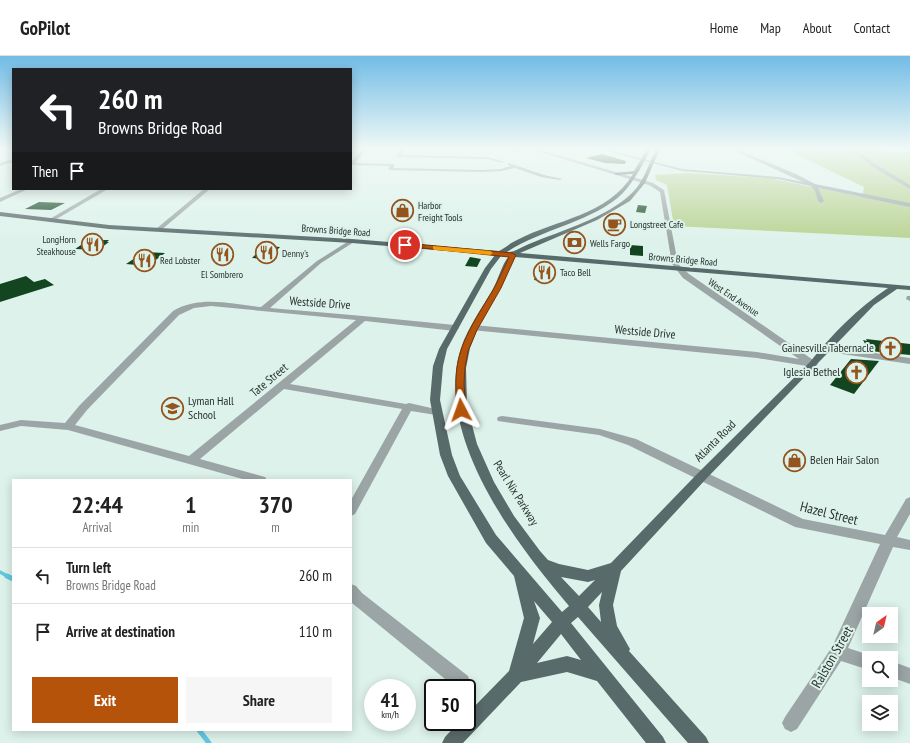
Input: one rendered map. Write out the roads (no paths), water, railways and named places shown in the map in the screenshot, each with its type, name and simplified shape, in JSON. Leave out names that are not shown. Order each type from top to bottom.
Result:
[{"type":"main road","points":[[630,181],[613,199],[597,209],[519,241],[499,254],[488,268],[443,349],[438,366],[435,400],[436,412],[446,455],[454,476],[491,539],[561,622],[602,676],[657,743]]},
{"type":"main road","points":[[512,255],[532,244],[551,238],[609,212],[626,202],[643,182]]},
{"type":"main road","name":"Browns Bridge Road","points":[[0,214],[158,230],[352,241],[910,288]]},
{"type":"main road","points":[[532,244],[534,250],[552,258]]},
{"type":"main road","name":"Pearl Nix Parkway","points":[[512,255],[498,288],[474,328],[464,351],[460,384],[461,410],[473,451],[490,487],[545,565],[579,606],[700,743]]},
{"type":"main road","name":"Atlanta Road","points":[[451,743],[516,675],[561,622],[579,606],[702,476],[813,364],[830,350],[871,303],[896,287]]},
{"type":"main road","points":[[545,565],[558,570],[588,576],[615,568]]},
{"type":"main road","points":[[615,568],[606,605],[610,627],[630,664]]},
{"type":"main road","points":[[519,573],[532,618],[516,675],[567,664],[602,676]]},
{"type":"street","name":"West End Avenue","points":[[640,181],[656,186],[662,191],[675,264],[686,276],[813,364]]},
{"type":"street","points":[[787,181],[910,205]]},
{"type":"street","points":[[804,181],[818,190],[821,201]]},
{"type":"street","points":[[900,181],[910,187]]},
{"type":"street","points":[[0,200],[23,190]]},
{"type":"street","points":[[51,220],[103,190]]},
{"type":"street","points":[[158,230],[206,190]]},
{"type":"street","points":[[263,310],[319,262],[352,241]]},
{"type":"street","name":"Westside Drive","points":[[68,427],[83,408],[176,313],[184,308],[210,304],[455,328]]},
{"type":"street","name":"Tate Street","points":[[191,461],[284,386],[363,318]]},
{"type":"street","name":"Westside Drive","points":[[474,328],[757,355],[813,364]]},
{"type":"street","points":[[830,350],[910,361]]},
{"type":"street","points":[[284,386],[409,406],[436,412]]},
{"type":"street","points":[[352,507],[409,406]]},
{"type":"street","name":"Hazel Street","points":[[502,419],[600,432],[632,442],[800,523],[888,542],[910,545]]},
{"type":"street","points":[[0,428],[20,423],[68,427],[257,479]]},
{"type":"street","name":"Ralston Street","points":[[791,723],[838,652],[888,542],[910,502]]},
{"type":"street","points":[[352,591],[357,598],[458,679]]},
{"type":"street","points":[[838,652],[862,660]]},
{"type":"street","points":[[898,672],[910,676]]},
{"type":"waterway","points":[[0,572],[9,577]]},
{"type":"waterway","points":[[200,731],[209,743]]},
{"type":"place","name":"Harbor Freight Tools","points":[[403,211]]},
{"type":"place","name":"Longstreet Cafe","points":[[615,224]]},
{"type":"place","name":"Wells Fargo","points":[[575,243]]},
{"type":"place","name":"LongHorn Steakhouse","points":[[92,245]]},
{"type":"place","name":"Denny's","points":[[266,253]]},
{"type":"place","name":"El Sombrero","points":[[222,254]]},
{"type":"place","name":"Red Lobster","points":[[144,260]]},
{"type":"place","name":"Taco Bell","points":[[544,272]]},
{"type":"place","name":"Gainesville Tabernacle","points":[[890,348]]},
{"type":"place","name":"Iglesia Bethel","points":[[856,372]]},
{"type":"place","name":"Lyman Hall School","points":[[172,408]]},
{"type":"place","name":"Belen Hair Salon","points":[[794,460]]}]
